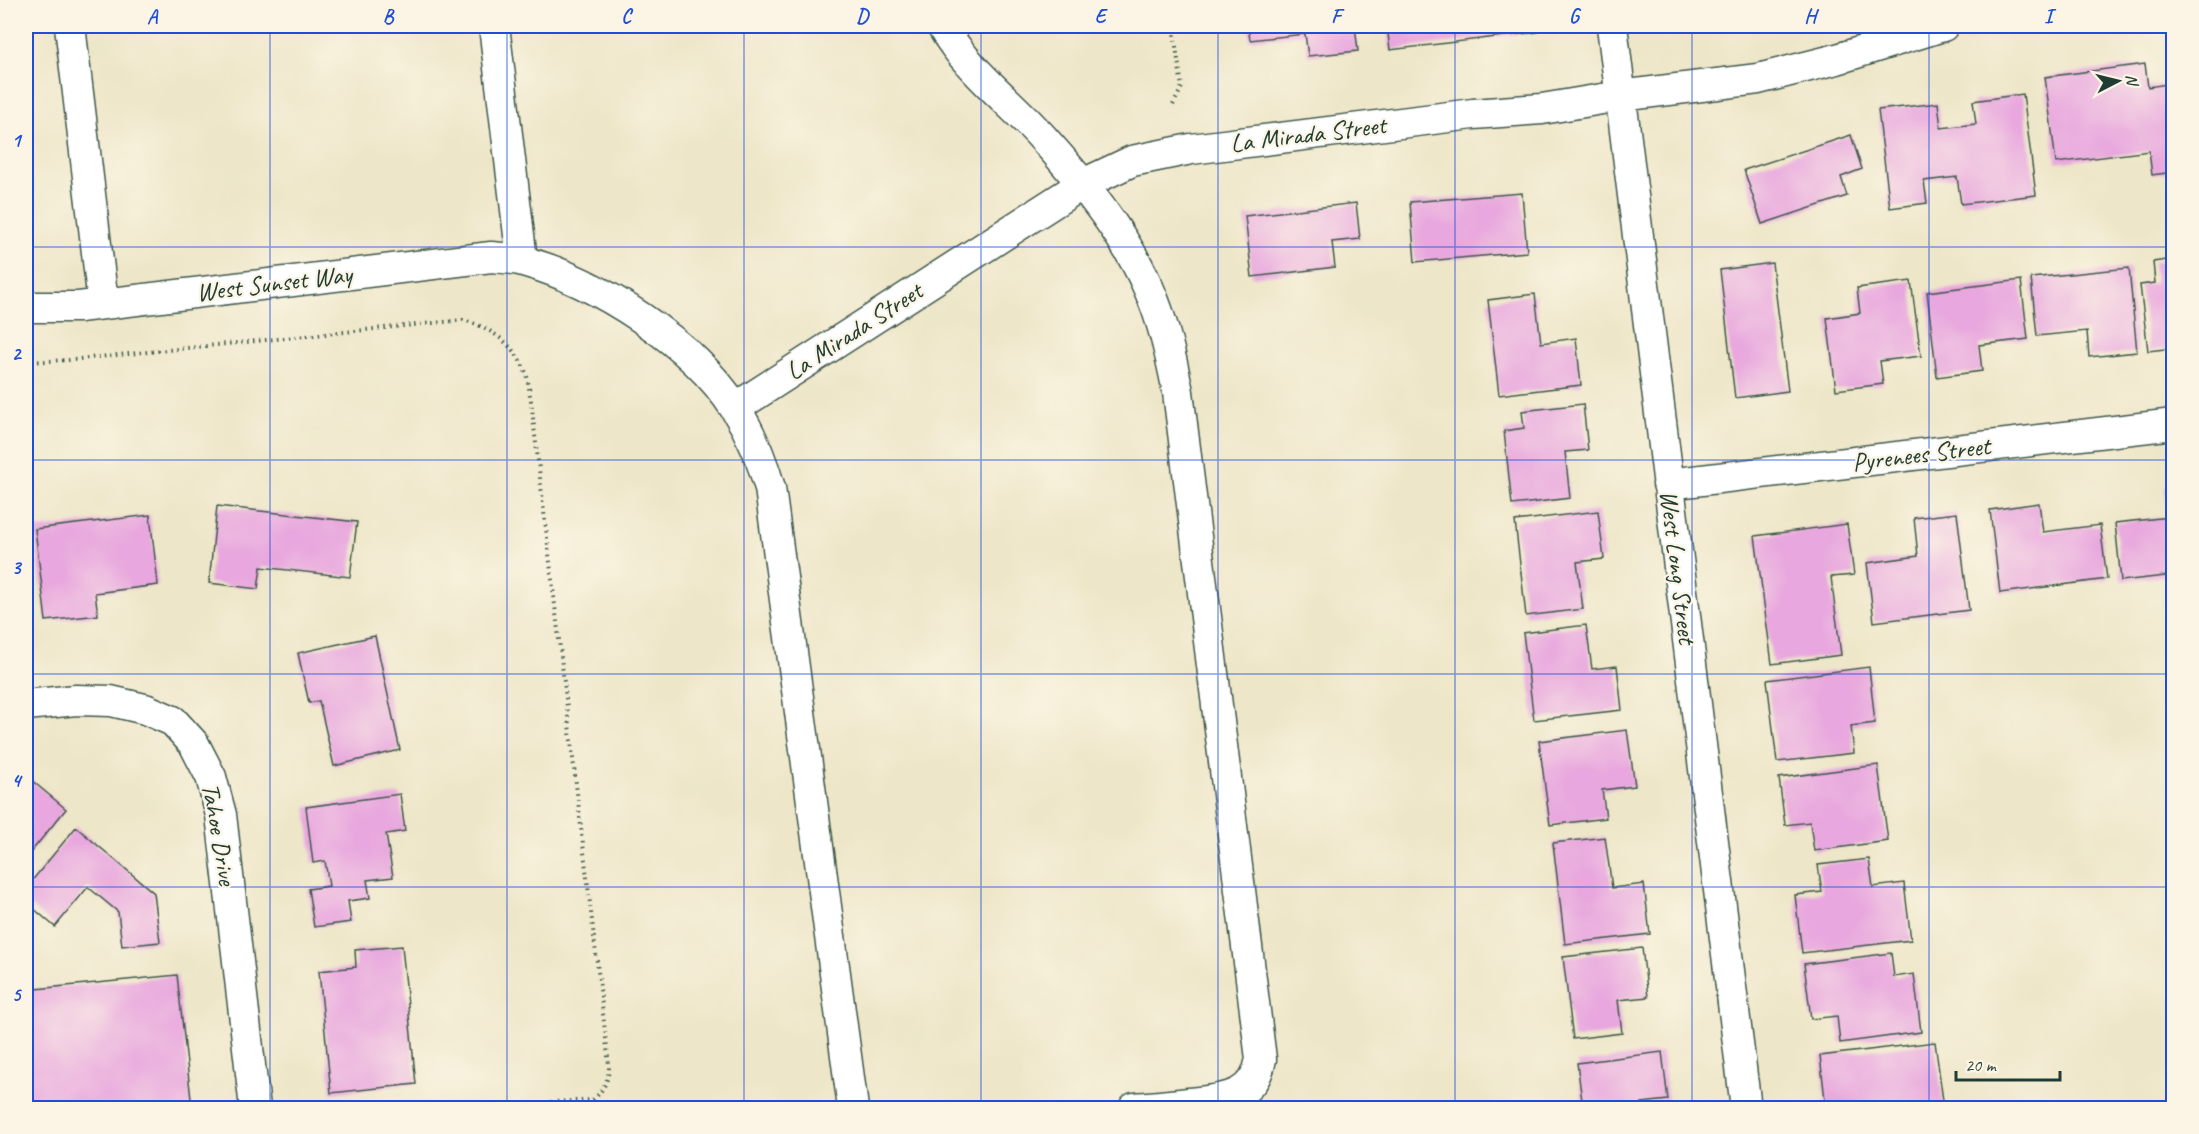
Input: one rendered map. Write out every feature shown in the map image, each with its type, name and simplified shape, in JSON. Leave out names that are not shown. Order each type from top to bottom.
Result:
[{"type":"street","points":[[70,26],[103,303]]},
{"type":"street","points":[[494,26],[522,260]]},
{"type":"street","points":[[942,26],[980,74],[1042,137],[1119,234],[1136,261],[1152,297],[1170,354],[1178,392],[1261,1059],[1258,1074],[1240,1093],[1225,1098],[1134,1108]]},
{"type":"street","name":"West Long Street","points":[[1612,26],[1746,1108]]},
{"type":"street","name":"La Mirada Street","points":[[735,408],[1081,185],[1132,161],[1191,148],[1473,114],[1542,109],[1620,96],[1758,79],[1838,59],[1943,26]]},
{"type":"street","name":"West Sunset Way","points":[[26,307],[79,307],[491,257],[522,260],[574,280],[634,313],[693,360],[735,408],[753,439],[763,463],[772,497],[853,1108]]},
{"type":"street","name":"Pyrenees Street","points":[[1668,484],[2174,424]]},
{"type":"street","name":"Tahoe Drive","points":[[26,705],[76,700],[111,701],[145,709],[173,721],[194,744],[212,777],[221,814],[255,1108]]},
{"type":"path","points":[[1173,26],[1182,87],[1173,105]]},
{"type":"path","points":[[26,362],[463,320],[490,330],[510,346],[526,373],[531,401],[609,1065],[609,1078],[602,1091],[593,1100],[551,1102],[540,1108]]},
{"type":"building","points":[[1248,26],[1355,26],[1358,51],[1308,56],[1305,34],[1250,40]]},
{"type":"building","points":[[1387,26],[1537,26],[1538,32],[1390,50]]},
{"type":"building","points":[[2145,64],[2148,87],[2174,83],[2174,172],[2152,175],[2149,151],[2056,163],[2045,77]]},
{"type":"building","points":[[2023,94],[2036,195],[1961,204],[1957,177],[1924,181],[1927,203],[1890,208],[1878,110],[1938,103],[1941,128],[1976,124],[1973,101]]},
{"type":"building","points":[[1851,135],[1862,169],[1841,177],[1847,196],[1762,224],[1744,170]]},
{"type":"building","points":[[1522,193],[1527,252],[1415,262],[1410,202]]},
{"type":"building","points":[[1356,203],[1360,239],[1332,242],[1335,267],[1252,277],[1245,216]]},
{"type":"building","points":[[2174,259],[2174,348],[2148,351],[2140,285],[2155,283],[2153,262]]},
{"type":"building","points":[[1772,263],[1788,391],[1735,398],[1720,270]]},
{"type":"building","points":[[2129,268],[2137,352],[2089,357],[2087,331],[2037,336],[2031,278]]},
{"type":"building","points":[[2021,280],[2028,339],[1979,345],[1982,371],[1937,377],[1927,292]]},
{"type":"building","points":[[1911,281],[1921,356],[1880,361],[1883,384],[1836,390],[1827,318],[1860,313],[1857,288]]},
{"type":"building","points":[[1535,294],[1541,343],[1576,338],[1581,385],[1499,395],[1488,300]]},
{"type":"building","points":[[1583,404],[1588,450],[1565,452],[1570,498],[1512,505],[1504,431],[1524,428],[1522,411]]},
{"type":"building","points":[[2165,487],[2174,487],[2174,575],[2121,581],[2115,523],[2169,517]]},
{"type":"building","points":[[2039,503],[2043,532],[2100,525],[2107,579],[2000,593],[1990,510]]},
{"type":"building","points":[[217,506],[357,522],[350,577],[261,567],[258,589],[209,583]]},
{"type":"building","points":[[1598,511],[1604,559],[1577,562],[1583,609],[1526,616],[1515,521]]},
{"type":"building","points":[[1957,513],[1969,610],[1874,622],[1867,563],[1918,556],[1914,518]]},
{"type":"building","points":[[150,515],[158,585],[95,593],[98,615],[46,621],[35,529]]},
{"type":"building","points":[[1847,524],[1854,575],[1831,577],[1841,655],[1772,664],[1755,536]]},
{"type":"building","points":[[1586,625],[1592,669],[1617,666],[1622,710],[1534,720],[1523,633]]},
{"type":"building","points":[[375,636],[400,750],[334,766],[319,701],[309,703],[298,653]]},
{"type":"building","points":[[1869,667],[1875,723],[1851,726],[1854,753],[1777,762],[1767,680]]},
{"type":"building","points":[[1627,730],[1635,786],[1602,790],[1606,818],[1550,825],[1539,741]]},
{"type":"building","points":[[1878,765],[1888,841],[1814,851],[1810,822],[1785,825],[1779,778]]},
{"type":"building","points":[[30,779],[66,809],[26,858],[26,785]]},
{"type":"building","points":[[400,794],[405,831],[386,834],[393,877],[367,880],[370,898],[348,901],[351,922],[314,927],[308,889],[329,886],[325,861],[313,863],[306,807]]},
{"type":"building","points":[[76,827],[154,893],[160,942],[122,946],[118,912],[88,887],[55,927],[26,902],[26,888]]},
{"type":"building","points":[[1605,837],[1612,888],[1644,884],[1650,934],[1565,944],[1553,843]]},
{"type":"building","points":[[1869,859],[1873,887],[1904,883],[1911,940],[1802,953],[1795,895],[1822,892],[1818,865]]},
{"type":"building","points":[[402,946],[416,1084],[331,1093],[319,971],[356,967],[355,950]]},
{"type":"building","points":[[1642,948],[1648,997],[1618,1000],[1622,1033],[1573,1039],[1563,957]]},
{"type":"building","points":[[1891,953],[1894,977],[1914,974],[1921,1032],[1840,1043],[1837,1016],[1811,1019],[1804,964]]},
{"type":"building","points":[[177,975],[192,1108],[26,1108],[26,990]]},
{"type":"building","points":[[1935,1042],[1944,1108],[1853,1108],[1852,1105],[1826,1108],[1820,1056]]},
{"type":"building","points":[[1662,1052],[1668,1100],[1642,1103],[1642,1108],[1583,1108],[1577,1063]]}]
